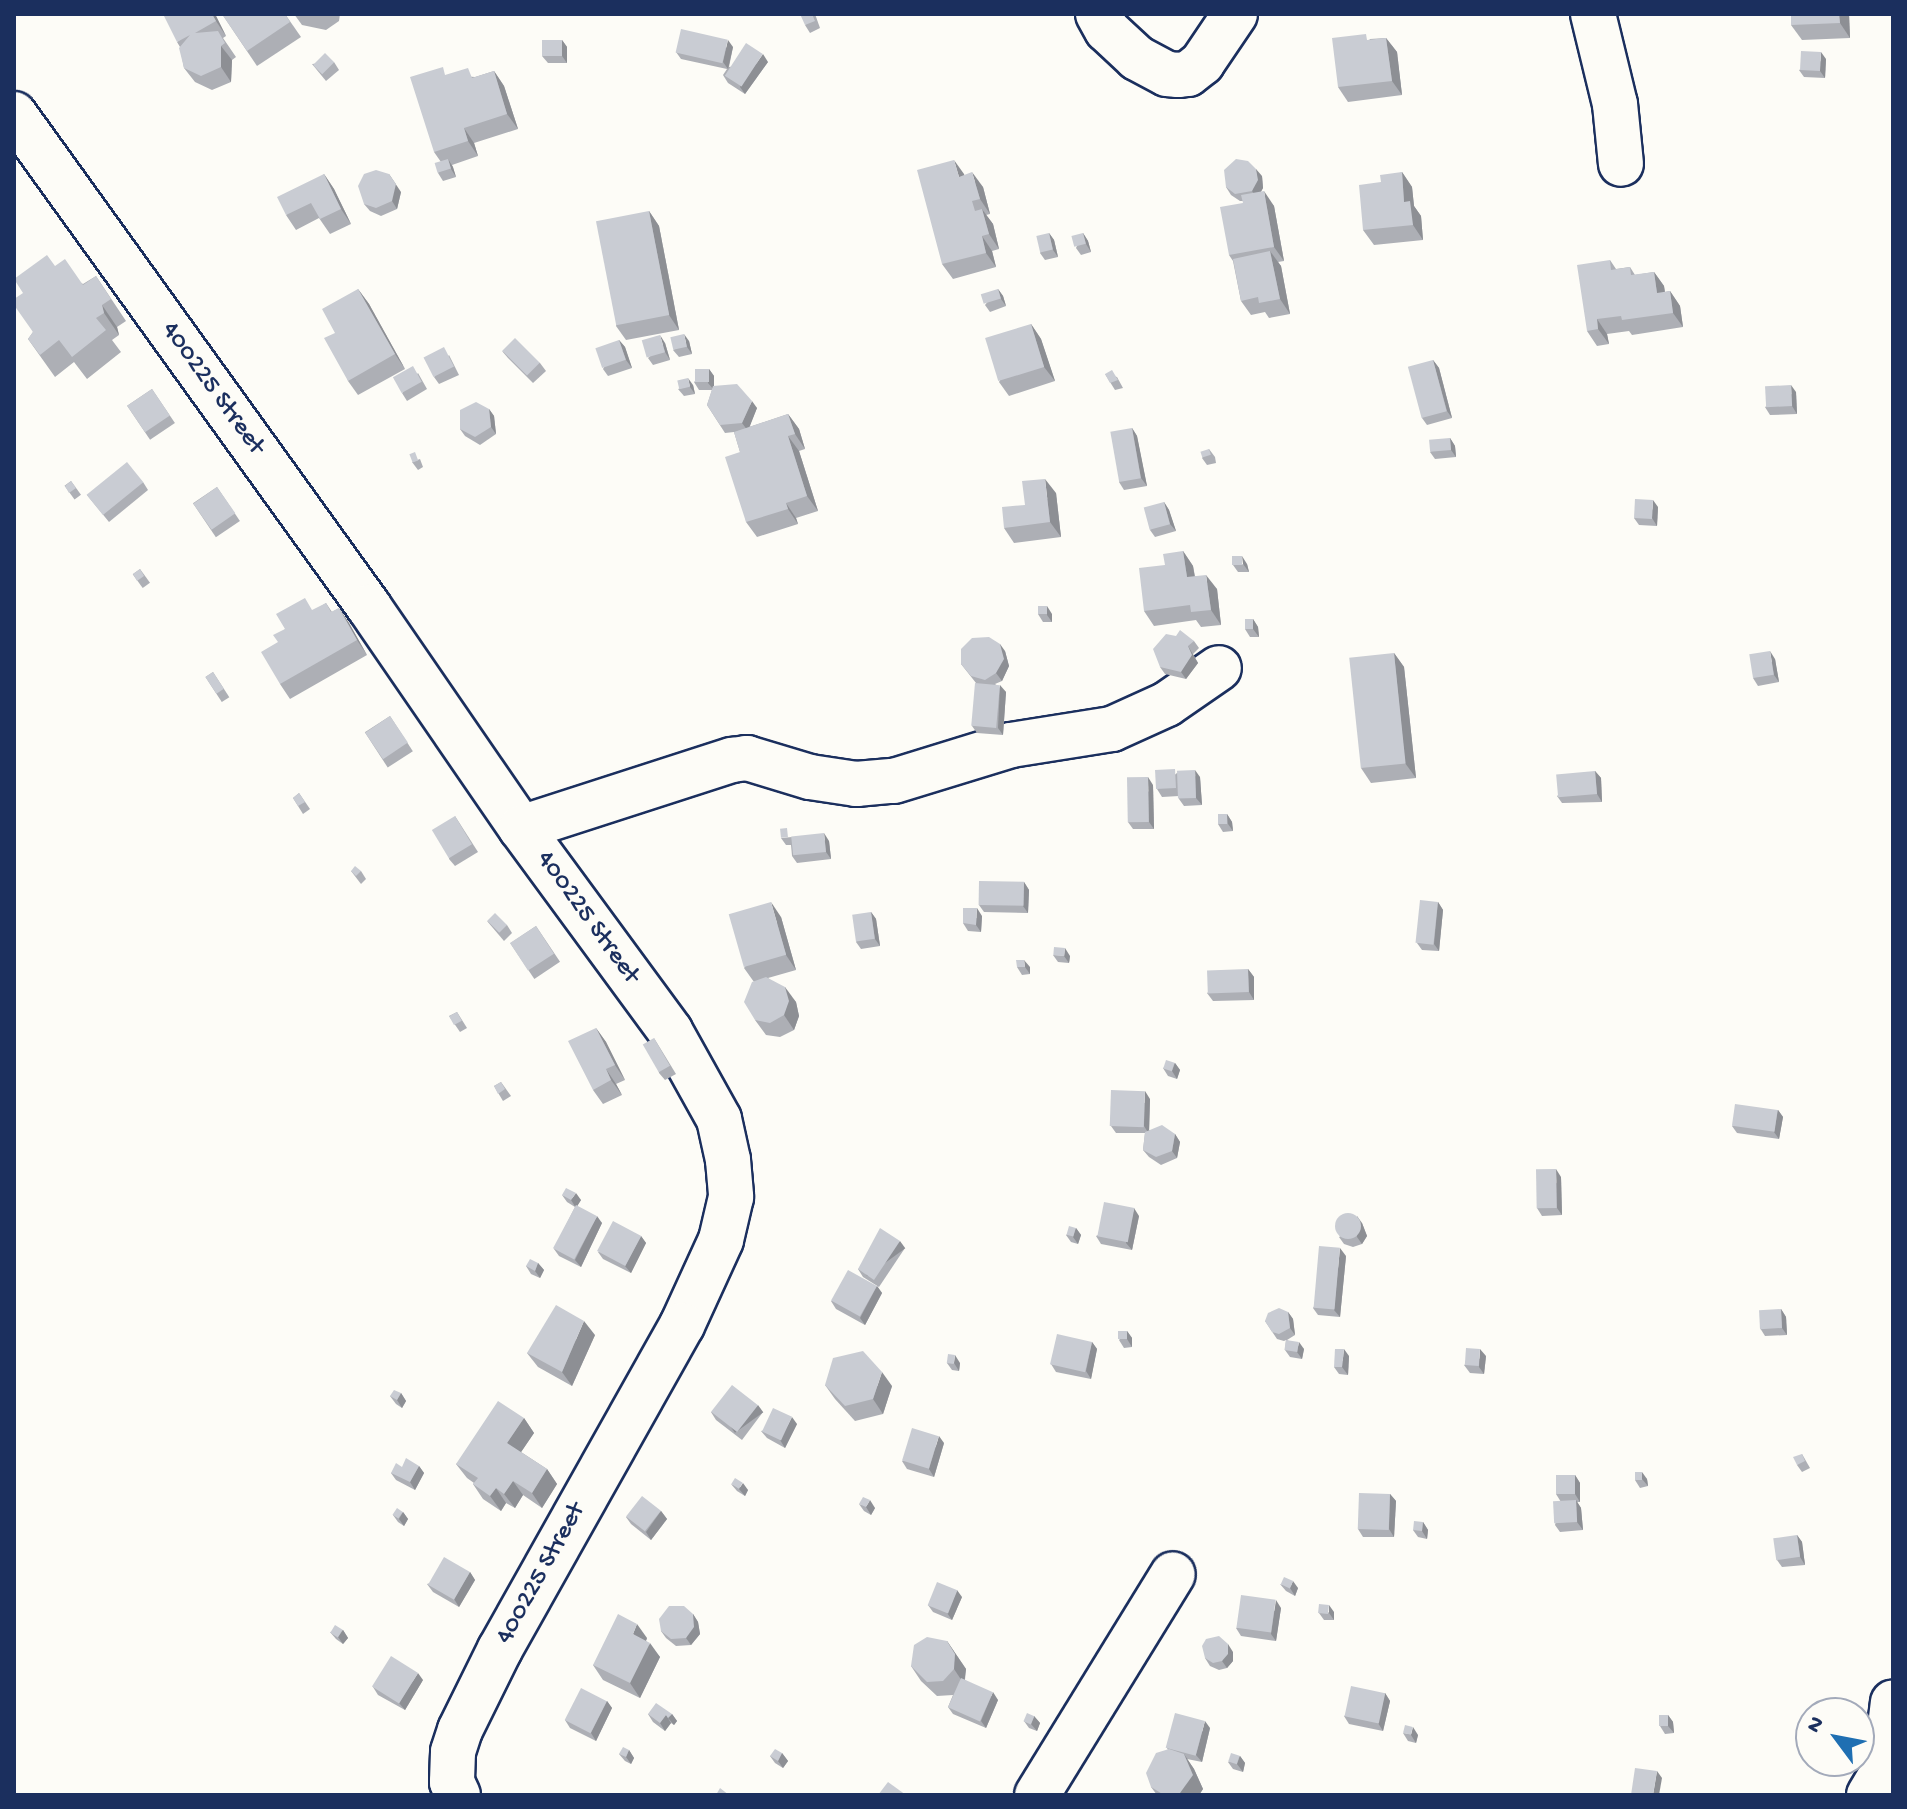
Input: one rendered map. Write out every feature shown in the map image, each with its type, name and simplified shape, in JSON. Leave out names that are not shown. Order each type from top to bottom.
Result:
[{"type":"street","points":[[1098,14],[1107,30],[1137,58],[1167,74],[1178,75],[1188,74],[1202,63],[1235,14]]},
{"type":"street","points":[[1593,14],[1615,104],[1621,164]]},
{"type":"street","name":"400225 Street","points":[[14,114],[369,607],[521,828],[670,1031],[719,1119],[728,1160],[731,1197],[721,1240],[682,1325],[500,1649],[460,1730],[453,1752],[452,1782],[458,1795]]},
{"type":"street","points":[[521,828],[732,760],[747,758],[810,777],[856,784],[894,781],[1011,745],[1112,729],[1167,704],[1219,668]]},
{"type":"street","points":[[1037,1795],[1173,1574]]},
{"type":"street","points":[[1869,1795],[1885,1768],[1893,1702]]},
{"type":"building","points":[[163,14],[212,14],[216,21],[195,33],[218,31],[225,43],[221,46],[221,67],[201,76],[184,68],[179,48],[190,35],[177,42]]},
{"type":"building","points":[[222,14],[285,14],[290,22],[247,51]]},
{"type":"building","points":[[800,14],[812,14],[815,21],[805,25]]},
{"type":"building","points":[[1791,14],[1839,14],[1840,23],[1791,25]]},
{"type":"building","points":[[681,29],[728,40],[722,63],[676,52]]},
{"type":"building","points":[[1366,34],[1367,40],[1386,38],[1392,81],[1338,87],[1332,38]]},
{"type":"building","points":[[542,40],[562,40],[562,56],[542,56]]},
{"type":"building","points":[[746,43],[763,54],[742,87],[725,76]]},
{"type":"building","points":[[1801,51],[1821,52],[1820,71],[1800,70]]},
{"type":"building","points":[[325,53],[334,62],[322,74],[313,65]]},
{"type":"building","points":[[443,67],[445,75],[468,68],[472,78],[494,71],[507,114],[464,128],[468,141],[434,152],[410,77]]},
{"type":"building","points":[[448,159],[451,169],[438,173],[435,163]]},
{"type":"building","points":[[1236,159],[1248,161],[1256,169],[1258,180],[1252,191],[1235,194],[1226,187],[1224,170]]},
{"type":"building","points":[[954,160],[959,177],[972,172],[980,199],[972,201],[975,211],[982,209],[989,234],[982,236],[986,253],[942,264],[917,170]]},
{"type":"building","points":[[376,170],[389,174],[396,184],[392,201],[376,208],[364,204],[358,186],[364,174]]},
{"type":"building","points":[[1402,172],[1404,202],[1410,201],[1413,225],[1363,230],[1359,185],[1381,182],[1380,175]]},
{"type":"building","points":[[324,174],[341,209],[320,219],[311,203],[286,215],[277,197]]},
{"type":"building","points":[[1264,191],[1274,247],[1229,255],[1220,207],[1243,203],[1241,195]]},
{"type":"building","points":[[649,211],[669,315],[616,325],[596,221]]},
{"type":"building","points":[[1049,233],[1053,250],[1040,252],[1036,236]]},
{"type":"building","points":[[1083,233],[1086,244],[1074,247],[1071,236]]},
{"type":"building","points":[[1270,251],[1280,299],[1259,303],[1258,297],[1241,301],[1233,259]]},
{"type":"building","points":[[47,255],[55,266],[65,259],[83,285],[96,276],[111,299],[102,305],[104,313],[96,318],[106,330],[72,357],[59,340],[40,355],[28,339],[33,332],[14,305],[14,299],[23,293],[14,279]]},
{"type":"building","points":[[1610,260],[1611,270],[1630,267],[1631,275],[1654,272],[1657,293],[1670,291],[1673,313],[1622,320],[1621,316],[1597,319],[1598,329],[1587,331],[1577,265]]},
{"type":"building","points":[[358,289],[395,354],[348,381],[324,338],[335,333],[322,309]]},
{"type":"building","points":[[998,289],[1001,299],[984,304],[981,294]]},
{"type":"building","points":[[1031,324],[1044,367],[998,381],[985,338]]},
{"type":"building","points":[[684,334],[687,347],[673,350],[670,337]]},
{"type":"building","points":[[660,335],[665,352],[647,358],[642,340]]},
{"type":"building","points":[[515,338],[540,363],[527,375],[502,351]]},
{"type":"building","points":[[619,340],[626,360],[602,368],[595,348]]},
{"type":"building","points":[[444,347],[454,367],[433,377],[424,357]]},
{"type":"building","points":[[1433,360],[1447,411],[1422,418],[1408,367]]},
{"type":"building","points":[[413,366],[422,382],[402,393],[393,377]]},
{"type":"building","points":[[695,369],[709,369],[709,382],[695,382]]},
{"type":"building","points":[[1112,370],[1118,380],[1110,383],[1105,374]]},
{"type":"building","points":[[688,378],[690,387],[679,389],[677,380]]},
{"type":"building","points":[[737,384],[752,401],[742,423],[720,425],[707,405],[713,386]]},
{"type":"building","points":[[1791,385],[1792,406],[1766,407],[1765,386]]},
{"type":"building","points":[[152,389],[170,416],[145,432],[127,406]]},
{"type":"building","points":[[476,402],[489,409],[491,427],[475,437],[460,429],[460,410]]},
{"type":"building","points":[[788,414],[795,434],[788,436],[807,496],[786,503],[788,509],[746,522],[725,457],[740,452],[734,432]]},
{"type":"building","points":[[1132,428],[1141,478],[1119,482],[1110,432]]},
{"type":"building","points":[[1450,438],[1451,450],[1430,452],[1429,440]]},
{"type":"building","points":[[1209,449],[1211,455],[1202,457],[1200,452]]},
{"type":"building","points":[[415,452],[418,460],[413,463],[409,454]]},
{"type":"building","points":[[127,462],[143,482],[103,515],[87,495]]},
{"type":"building","points":[[1045,479],[1050,522],[1004,528],[1002,507],[1025,505],[1022,481]]},
{"type":"building","points":[[71,481],[76,488],[69,493],[65,486]]},
{"type":"building","points":[[217,487],[235,513],[212,530],[193,504]]},
{"type":"building","points":[[1635,499],[1653,500],[1652,519],[1634,518]]},
{"type":"building","points":[[1164,502],[1170,524],[1150,530],[1144,507]]},
{"type":"building","points":[[1183,551],[1187,577],[1206,575],[1211,610],[1191,612],[1190,605],[1144,611],[1139,568],[1165,565],[1163,554]]},
{"type":"building","points":[[1232,556],[1242,556],[1242,565],[1232,565]]},
{"type":"building","points":[[140,569],[144,576],[137,581],[133,574]]},
{"type":"building","points":[[305,598],[312,610],[326,603],[331,612],[339,608],[357,640],[280,684],[261,652],[278,642],[273,635],[285,629],[276,614]]},
{"type":"building","points":[[1038,606],[1047,606],[1047,614],[1038,614]]},
{"type":"building","points":[[1245,619],[1253,619],[1253,629],[1245,629]]},
{"type":"building","points":[[1180,630],[1194,641],[1188,646],[1192,655],[1181,672],[1160,667],[1153,649],[1166,634],[1176,636]]},
{"type":"building","points":[[989,637],[1000,644],[1004,659],[996,673],[985,680],[971,676],[961,664],[961,649],[972,638]]},
{"type":"building","points":[[1770,651],[1774,675],[1753,678],[1749,654]]},
{"type":"building","points":[[1394,653],[1406,763],[1361,768],[1349,658]]},
{"type":"building","points":[[213,672],[224,689],[216,694],[205,677]]},
{"type":"building","points":[[975,683],[1000,685],[996,728],[971,726]]},
{"type":"building","points":[[390,716],[408,743],[383,759],[365,733]]},
{"type":"building","points":[[1175,769],[1176,788],[1156,789],[1155,770]]},
{"type":"building","points":[[1195,770],[1196,798],[1178,799],[1177,771]]},
{"type":"building","points":[[1595,771],[1597,794],[1558,797],[1556,774]]},
{"type":"building","points":[[1127,777],[1148,777],[1149,822],[1128,822]]},
{"type":"building","points":[[299,793],[305,802],[298,806],[293,798]]},
{"type":"building","points":[[1218,814],[1227,814],[1227,824],[1218,824]]},
{"type":"building","points":[[455,816],[472,844],[449,858],[432,830]]},
{"type":"building","points":[[787,828],[788,837],[781,838],[780,829]]},
{"type":"building","points":[[824,833],[826,852],[793,855],[791,836]]},
{"type":"building","points":[[355,866],[361,871],[356,876],[351,871]]},
{"type":"building","points":[[979,881],[1024,882],[1024,906],[979,905]]},
{"type":"building","points":[[1420,900],[1438,902],[1433,945],[1416,943]]},
{"type":"building","points":[[771,902],[786,955],[744,967],[729,914]]},
{"type":"building","points":[[963,908],[977,908],[976,925],[963,923]]},
{"type":"building","points":[[871,912],[875,939],[856,941],[852,915]]},
{"type":"building","points":[[495,913],[507,925],[499,933],[487,921]]},
{"type":"building","points":[[536,926],[554,954],[528,971],[510,943]]},
{"type":"building","points":[[1054,947],[1065,948],[1064,956],[1053,955]]},
{"type":"building","points":[[1016,960],[1024,960],[1025,967],[1017,967]]},
{"type":"building","points":[[1248,969],[1249,992],[1208,993],[1207,970]]},
{"type":"building","points":[[766,977],[785,987],[789,1001],[784,1015],[770,1023],[755,1020],[744,1002],[752,982]]},
{"type":"building","points":[[457,1012],[462,1021],[454,1025],[449,1016]]},
{"type":"building","points":[[596,1028],[615,1065],[606,1069],[611,1080],[593,1090],[568,1041]]},
{"type":"building","points":[[654,1038],[670,1066],[659,1072],[643,1044]]},
{"type":"building","points":[[1166,1060],[1175,1063],[1172,1071],[1163,1069]]},
{"type":"building","points":[[501,1082],[505,1089],[498,1094],[494,1086]]},
{"type":"building","points":[[1111,1090],[1145,1091],[1144,1127],[1110,1126]]},
{"type":"building","points":[[1735,1104],[1778,1110],[1775,1132],[1732,1126]]},
{"type":"building","points":[[1162,1125],[1175,1134],[1172,1151],[1156,1157],[1143,1150],[1145,1132]]},
{"type":"building","points":[[1536,1169],[1556,1169],[1557,1208],[1537,1208]]},
{"type":"building","points":[[566,1188],[576,1193],[571,1200],[562,1195]]},
{"type":"building","points":[[1104,1202],[1134,1208],[1128,1242],[1097,1236]]},
{"type":"building","points":[[576,1205],[597,1216],[574,1260],[553,1248]]},
{"type":"building","points":[[1348,1213],[1357,1217],[1361,1226],[1357,1235],[1348,1239],[1339,1235],[1335,1226],[1339,1217]]},
{"type":"building","points":[[613,1221],[641,1236],[625,1266],[597,1251]]},
{"type":"building","points":[[1069,1226],[1076,1228],[1073,1237],[1067,1235]]},
{"type":"building","points":[[880,1228],[900,1241],[874,1280],[858,1269]]},
{"type":"building","points":[[1319,1246],[1340,1248],[1335,1310],[1314,1308]]},
{"type":"building","points":[[530,1259],[538,1263],[535,1271],[526,1266]]},
{"type":"building","points":[[848,1270],[877,1286],[860,1317],[831,1301]]},
{"type":"building","points":[[556,1305],[584,1321],[562,1372],[527,1353]]},
{"type":"building","points":[[1279,1308],[1288,1312],[1290,1328],[1279,1334],[1272,1332],[1265,1321],[1268,1313]]},
{"type":"building","points":[[1781,1309],[1782,1328],[1760,1329],[1759,1310]]},
{"type":"building","points":[[1118,1331],[1127,1331],[1127,1339],[1118,1339]]},
{"type":"building","points":[[1057,1334],[1092,1342],[1085,1372],[1050,1364]]},
{"type":"building","points":[[1286,1340],[1299,1342],[1297,1352],[1284,1350]]},
{"type":"building","points":[[1466,1348],[1480,1349],[1479,1366],[1465,1365]]},
{"type":"building","points":[[1335,1349],[1344,1349],[1342,1367],[1334,1367]]},
{"type":"building","points":[[863,1351],[882,1372],[873,1399],[845,1406],[825,1385],[833,1358]]},
{"type":"building","points":[[948,1354],[955,1355],[954,1364],[947,1363]]},
{"type":"building","points":[[732,1385],[758,1405],[737,1432],[711,1412]]},
{"type":"building","points":[[394,1390],[401,1393],[397,1400],[390,1396]]},
{"type":"building","points":[[498,1401],[524,1418],[507,1443],[547,1469],[532,1493],[513,1481],[504,1494],[496,1488],[490,1496],[473,1484],[478,1478],[456,1464]]},
{"type":"building","points":[[773,1408],[792,1417],[781,1440],[762,1432]]},
{"type":"building","points":[[912,1428],[939,1436],[929,1469],[902,1461]]},
{"type":"building","points":[[1802,1454],[1805,1461],[1797,1465],[1793,1457]]},
{"type":"building","points":[[406,1458],[419,1466],[410,1482],[391,1473],[396,1463],[402,1467]]},
{"type":"building","points":[[1635,1472],[1642,1472],[1642,1480],[1635,1480]]},
{"type":"building","points":[[1556,1475],[1575,1475],[1575,1494],[1556,1494]]},
{"type":"building","points":[[735,1478],[743,1483],[739,1489],[731,1484]]},
{"type":"building","points":[[1359,1493],[1390,1494],[1389,1530],[1358,1529]]},
{"type":"building","points":[[642,1496],[661,1511],[645,1531],[626,1516]]},
{"type":"building","points":[[863,1497],[870,1500],[866,1507],[859,1504]]},
{"type":"building","points":[[1576,1500],[1577,1522],[1554,1523],[1553,1501]]},
{"type":"building","points":[[397,1508],[403,1512],[398,1519],[393,1515]]},
{"type":"building","points":[[1414,1521],[1423,1522],[1422,1531],[1413,1530]]},
{"type":"building","points":[[1797,1535],[1800,1557],[1776,1560],[1773,1538]]},
{"type":"building","points":[[444,1557],[470,1572],[454,1600],[428,1585]]},
{"type":"building","points":[[1284,1577],[1293,1581],[1290,1588],[1281,1584]]},
{"type":"building","points":[[937,1582],[957,1590],[948,1613],[928,1605]]},
{"type":"building","points":[[1241,1595],[1276,1600],[1271,1633],[1236,1628]]},
{"type":"building","points":[[1319,1604],[1329,1605],[1328,1614],[1318,1613]]},
{"type":"building","points":[[669,1606],[684,1606],[693,1614],[694,1627],[686,1638],[671,1639],[661,1631],[659,1619]]},
{"type":"building","points":[[618,1614],[637,1624],[633,1634],[650,1643],[630,1683],[593,1665]]},
{"type":"building","points":[[335,1625],[343,1630],[338,1637],[330,1633]]},
{"type":"building","points":[[1219,1636],[1228,1644],[1228,1654],[1222,1661],[1213,1663],[1205,1658],[1202,1646],[1206,1639]]},
{"type":"building","points":[[927,1637],[947,1641],[955,1654],[954,1669],[943,1681],[927,1682],[911,1666],[914,1645]]},
{"type":"building","points":[[391,1656],[418,1673],[399,1703],[372,1687]]},
{"type":"building","points":[[961,1678],[993,1692],[980,1721],[948,1707]]},
{"type":"building","points":[[1351,1686],[1385,1693],[1379,1724],[1345,1716]]},
{"type":"building","points":[[581,1688],[607,1701],[590,1733],[565,1720]]},
{"type":"building","points":[[656,1703],[672,1714],[668,1718],[666,1715],[660,1723],[648,1714]]},
{"type":"building","points":[[1027,1713],[1034,1716],[1031,1724],[1023,1721]]},
{"type":"building","points":[[1175,1713],[1205,1721],[1196,1756],[1166,1748]]},
{"type":"building","points":[[1659,1715],[1668,1715],[1668,1726],[1659,1726]]},
{"type":"building","points":[[1405,1725],[1413,1727],[1411,1735],[1403,1733]]},
{"type":"building","points":[[623,1747],[629,1750],[626,1757],[619,1754]]},
{"type":"building","points":[[775,1749],[782,1753],[778,1761],[770,1756]]},
{"type":"building","points":[[1169,1749],[1184,1754],[1193,1775],[1180,1793],[1164,1795],[1151,1787],[1146,1773],[1156,1753]]},
{"type":"building","points":[[1231,1753],[1240,1756],[1237,1764],[1228,1762]]},
{"type":"building","points":[[1635,1768],[1657,1771],[1653,1795],[1631,1795]]},
{"type":"building","points":[[888,1782],[906,1795],[878,1795]]},
{"type":"building","points":[[720,1788],[729,1795],[716,1795]]}]
